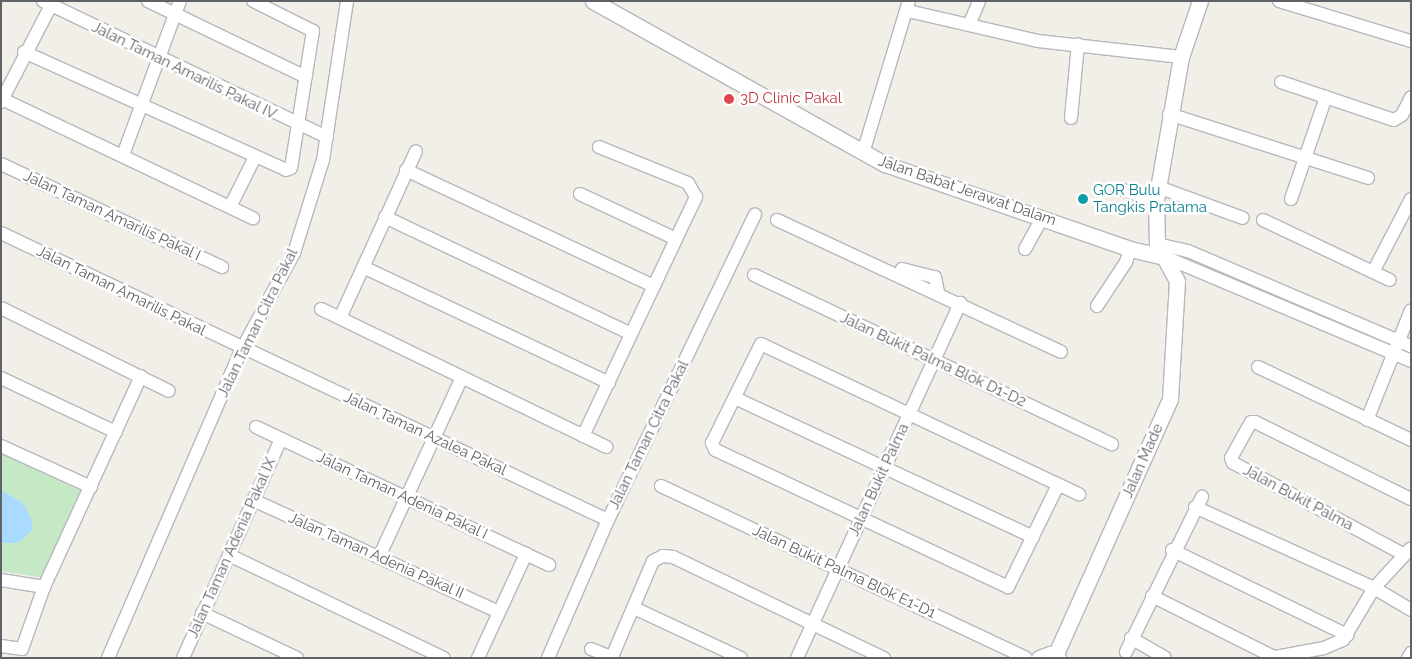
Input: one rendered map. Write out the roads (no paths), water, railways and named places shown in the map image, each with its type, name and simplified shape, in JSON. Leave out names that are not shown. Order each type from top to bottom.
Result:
[{"type":"street","points":[[148,1],[174,16],[306,77]]},
{"type":"street","points":[[123,155],[180,1]]},
{"type":"street","points":[[24,52],[286,170],[291,168],[313,31],[253,1]]},
{"type":"street","name":"Jalan Taman Citra Pakal","points":[[108,658],[242,349],[294,253],[323,160],[347,1]]},
{"type":"street","name":"Jalan Babat Jerawat Dalam","points":[[593,1],[863,153],[1136,250]]},
{"type":"street","points":[[969,25],[979,1]]},
{"type":"street","points":[[1161,251],[1157,193],[1169,114],[1181,57],[1200,1]]},
{"type":"street","points":[[1279,1],[1411,41]]},
{"type":"street","points":[[47,4],[2,100],[123,155],[253,218]]},
{"type":"street","name":"Jalan Taman Amarilis Pakal IV","points":[[47,4],[158,59],[327,138]]},
{"type":"street","points":[[863,153],[908,6],[969,25],[1038,41],[1181,57]]},
{"type":"street","points":[[1071,118],[1078,44]]},
{"type":"street","points":[[1282,82],[1394,120],[1402,115],[1411,97]]},
{"type":"street","points":[[1291,199],[1307,159],[1326,98]]},
{"type":"street","points":[[1169,114],[1368,178]]},
{"type":"street","points":[[583,436],[696,197],[694,189],[688,183],[599,147]]},
{"type":"street","points":[[340,318],[416,151]]},
{"type":"street","points":[[230,207],[255,157]]},
{"type":"street","name":"Jalan Taman Amarilis Pakal I","points":[[1,164],[222,267]]},
{"type":"street","points":[[406,170],[654,286]]},
{"type":"street","points":[[1123,190],[1157,193],[1243,218]]},
{"type":"street","points":[[580,194],[676,239]]},
{"type":"street","points":[[1373,272],[1411,198]]},
{"type":"street","name":"Jalan Taman Citra Pakal","points":[[548,658],[608,520],[755,214]]},
{"type":"street","points":[[385,217],[632,334]]},
{"type":"street","points":[[1025,249],[1042,218]]},
{"type":"street","points":[[777,220],[938,292],[1061,352]]},
{"type":"street","points":[[1263,220],[1390,280]]},
{"type":"street","name":"Jalan Taman Amarilis Pakal","points":[[1,233],[242,349]]},
{"type":"street","points":[[1097,306],[1136,250],[1188,251],[1411,346]]},
{"type":"street","points":[[1161,251],[1411,361]]},
{"type":"street","name":"Jalan Made","points":[[1057,657],[1170,399],[1177,281],[1161,251]]},
{"type":"street","points":[[363,267],[609,383]]},
{"type":"street","name":"Jalan Bukit Palma Blok D1-D2","points":[[754,275],[1112,444]]},
{"type":"street","name":"Jalan Bukit Palma","points":[[797,658],[960,303]]},
{"type":"street","points":[[1,308],[169,391]]},
{"type":"street","points":[[321,309],[606,448]]},
{"type":"street","points":[[1367,420],[1397,339],[1411,310]]},
{"type":"street","points":[[1058,485],[1008,587],[860,519],[712,447],[761,344],[1079,494]]},
{"type":"street","name":"Jalan Taman Azalea Pakal","points":[[242,349],[608,520]]},
{"type":"street","points":[[1258,367],[1411,440]]},
{"type":"street","points":[[9,658],[22,649],[44,588],[142,376]]},
{"type":"street","points":[[379,557],[462,377]]},
{"type":"street","points":[[1,378],[116,432]]},
{"type":"street","points":[[735,398],[1033,537]]},
{"type":"street","name":"Jalan Bukit Palma","points":[[1347,636],[1374,588],[1407,551],[1233,463],[1231,458],[1251,422],[1255,422],[1411,500]]},
{"type":"street","name":"Jalan Taman Adenia Pakal I","points":[[256,427],[549,565]]},
{"type":"street","name":"Jalan Taman Adenia Pakal IX","points":[[183,658],[281,439]]},
{"type":"street","points":[[1,446],[91,487]]},
{"type":"street","name":"Jalan Bukit Palma Blok E1-D1","points":[[661,486],[1026,658]]},
{"type":"street","name":"Jalan Taman Adenia Pakal II","points":[[254,500],[499,612]]},
{"type":"street","points":[[1126,652],[1172,550],[1198,502],[1374,588],[1411,610]]},
{"type":"street","points":[[1172,550],[1347,636]]},
{"type":"street","points":[[478,658],[526,554]]},
{"type":"street","points":[[228,555],[444,658]]},
{"type":"street","points":[[591,649],[613,657],[653,561],[663,556],[673,557],[884,658]]},
{"type":"street","points":[[1,580],[44,588]]},
{"type":"street","points":[[1152,596],[1272,657],[1324,648],[1347,636]]},
{"type":"street","points":[[634,608],[741,658]]},
{"type":"street","points":[[202,613],[297,658]]},
{"type":"street","points":[[1131,638],[1165,658]]},
{"type":"street","points":[[1,646],[22,649]]},
{"type":"street","points":[[1408,658],[1411,652]]},
{"type":"street","points":[[1038,658],[1057,657]]},
{"type":"water","points":[[1,490],[23,503],[32,520],[32,530],[18,543],[1,543]]},
{"type":"place","name":"3D Clinic Pakal","points":[[729,99]]},
{"type":"place","name":"GOR Bulu Tangkis Pratama","points":[[1083,199]]}]
